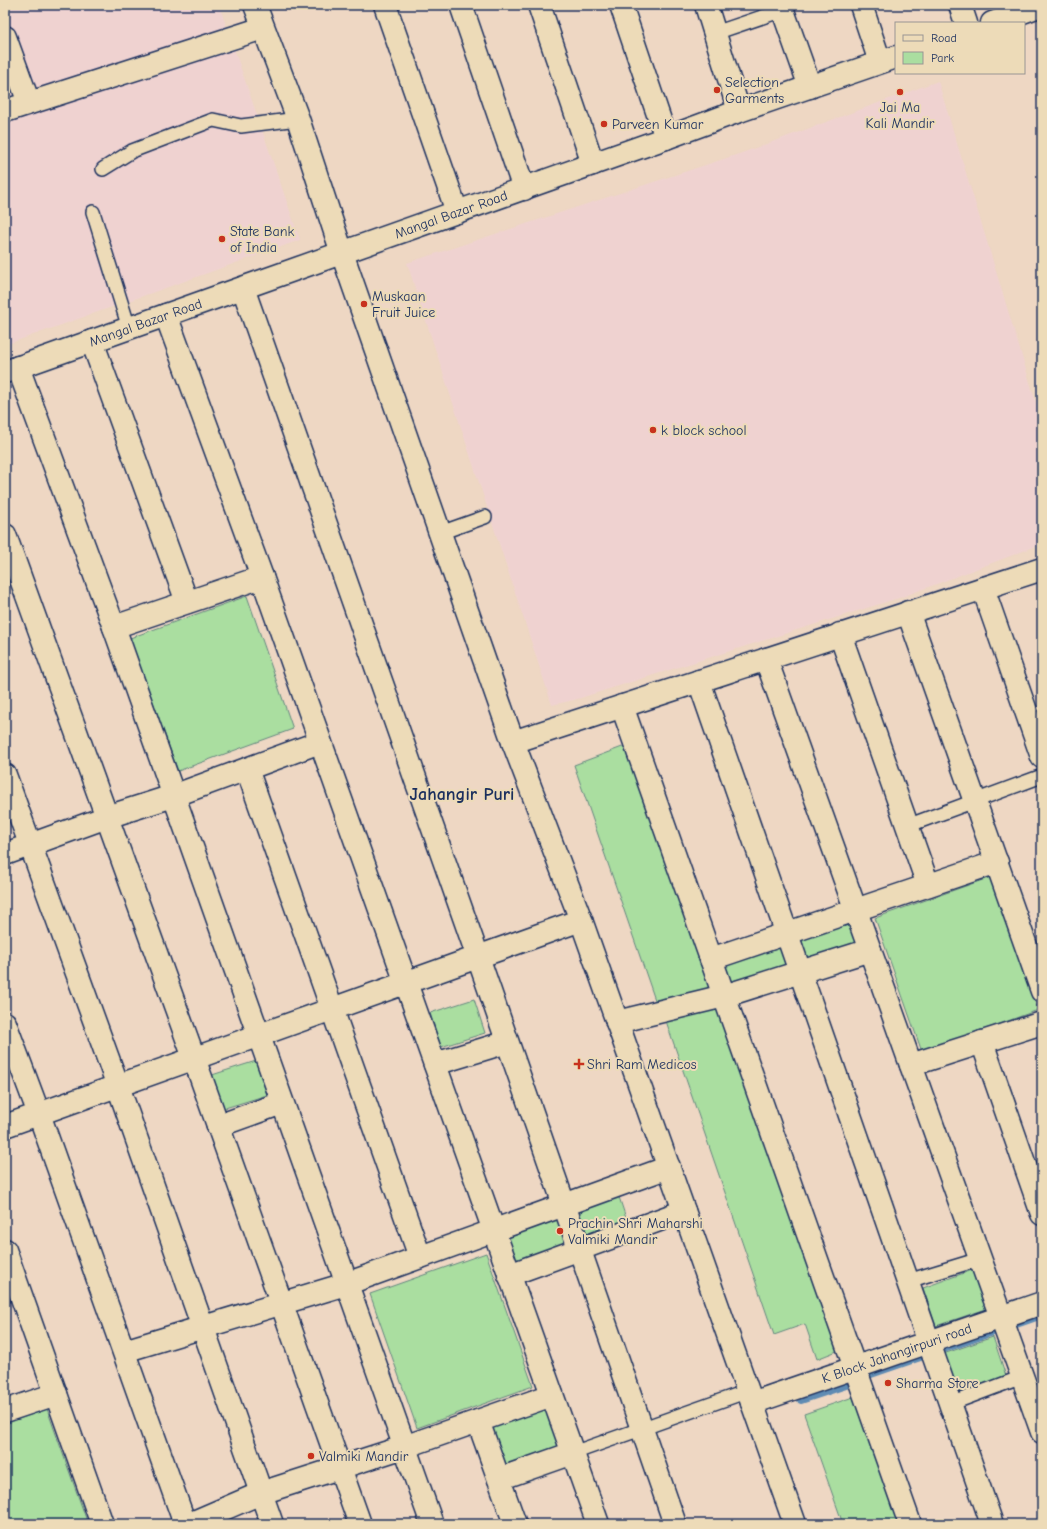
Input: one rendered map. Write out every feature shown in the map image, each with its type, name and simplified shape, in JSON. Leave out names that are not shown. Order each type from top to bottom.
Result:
[{"type":"street","points":[[255,5],[298,119],[342,253],[513,742],[581,920],[795,1524]]},
{"type":"street","points":[[385,5],[457,212]]},
{"type":"street","points":[[461,5],[524,189]]},
{"type":"street","points":[[539,5],[593,164]]},
{"type":"street","points":[[621,5],[666,138]]},
{"type":"street","points":[[706,5],[739,111]]},
{"type":"street","points":[[861,5],[888,60]]},
{"type":"street","points":[[960,5],[966,22]]},
{"type":"street","points":[[1000,15],[1038,6]]},
{"type":"street","points":[[782,8],[810,87]]},
{"type":"street","points":[[5,111],[263,28]]},
{"type":"street","points":[[5,37],[29,103]]},
{"type":"street","name":"Mangal Bazar Road","points":[[12,369],[524,189],[739,111],[888,60]]},
{"type":"street","points":[[243,288],[675,1524]]},
{"type":"street","points":[[166,315],[262,577],[598,1524]]},
{"type":"street","points":[[92,341],[187,602]]},
{"type":"street","points":[[12,369],[114,628],[432,1524]]},
{"type":"street","points":[[5,535],[360,1524]]},
{"type":"street","points":[[513,742],[1042,569]]},
{"type":"street","points":[[114,628],[262,577]]},
{"type":"street","points":[[983,588],[1042,757]]},
{"type":"street","points":[[908,612],[1042,991]]},
{"type":"street","points":[[840,634],[928,885]]},
{"type":"street","points":[[766,659],[1042,1432]]},
{"type":"street","points":[[699,681],[992,1524]]},
{"type":"street","points":[[622,706],[910,1524]]},
{"type":"street","points":[[5,854],[107,817],[173,796],[320,742]]},
{"type":"street","points":[[247,769],[420,1257]]},
{"type":"street","points":[[5,775],[118,1086],[272,1524]]},
{"type":"street","points":[[711,959],[997,862]]},
{"type":"street","points":[[5,1126],[581,920]]},
{"type":"street","points":[[617,1022],[724,996],[870,950]]},
{"type":"street","points":[[5,1023],[39,1114],[185,1524]]},
{"type":"street","points":[[911,1065],[1042,1023]]},
{"type":"street","points":[[435,1064],[507,1042]]},
{"type":"street","points":[[982,1042],[1042,1214]]},
{"type":"street","points":[[218,1126],[282,1103]]},
{"type":"street","points":[[124,1351],[346,1284],[669,1167]]},
{"type":"street","points":[[509,1275],[684,1211]]},
{"type":"street","points":[[5,1250],[102,1524]]},
{"type":"street","name":"K Block Jahangirpuri road","points":[[750,1397],[855,1367],[1042,1303]]},
{"type":"street","points":[[5,1411],[56,1394]]},
{"type":"street","points":[[188,1524],[261,1493],[404,1447],[552,1395]]},
{"type":"street","points":[[478,1421],[515,1524]]},
{"type":"street","points":[[499,1479],[572,1453]]},
{"type":"lane","points":[[715,33],[782,8]]},
{"type":"lane","points":[[103,169],[132,151],[213,120],[241,126],[298,119]]},
{"type":"lane","points":[[93,212],[129,328]]},
{"type":"lane","points":[[440,533],[485,517]]},
{"type":"lane","points":[[907,826],[1042,776]]},
{"type":"lane","points":[[908,1281],[980,1259]]},
{"type":"lane","points":[[950,1404],[1022,1377]]},
{"type":"lane","points":[[572,1453],[642,1428],[750,1397]]},
{"type":"shaded area","points":[[5,5],[219,5],[300,240],[5,345]]},
{"type":"shaded area","points":[[938,81],[1042,422],[1042,544],[902,597],[574,700],[552,705],[407,263],[739,154]]},
{"type":"green space","points":[[247,596],[293,729],[178,771],[130,638]]},
{"type":"green space","points":[[625,746],[710,990],[655,1000],[574,765]]},
{"type":"green space","points":[[991,877],[1038,1010],[922,1052],[875,918]]},
{"type":"green space","points":[[852,914],[863,947],[803,966],[793,934]]},
{"type":"green space","points":[[780,937],[791,970],[732,990],[721,957]]},
{"type":"green space","points":[[474,999],[485,1033],[441,1047],[430,1013]]},
{"type":"green space","points":[[718,1003],[837,1351],[817,1359],[805,1324],[774,1335],[666,1021]]},
{"type":"green space","points":[[256,1061],[267,1095],[222,1109],[212,1075]]},
{"type":"green space","points":[[618,1194],[628,1224],[584,1239],[574,1209]]},
{"type":"green space","points":[[562,1215],[572,1245],[513,1266],[503,1236]]},
{"type":"green space","points":[[486,1253],[533,1386],[417,1428],[370,1294]]},
{"type":"green space","points":[[972,1270],[986,1309],[936,1326],[923,1288]]},
{"type":"green space","points":[[993,1337],[1006,1376],[956,1393],[943,1354]]},
{"type":"green space","points":[[853,1397],[898,1524],[843,1524],[804,1414]]},
{"type":"green space","points":[[547,1406],[561,1448],[502,1468],[487,1426]]},
{"type":"green space","points":[[47,1409],[88,1524],[5,1524],[5,1424]]},
{"type":"waterway","points":[[871,1374],[1042,1315]]},
{"type":"waterway","points":[[801,1400],[858,1381]]},
{"type":"place","name":"Selection Garments","points":[[717,90]]},
{"type":"place","name":"Jai Ma Kali Mandir","points":[[900,92]]},
{"type":"place","name":"Parveen Kumar","points":[[604,124]]},
{"type":"place","name":"State Bank of India","points":[[222,239]]},
{"type":"place","name":"Muskaan Fruit Juice","points":[[364,304]]},
{"type":"place","name":"k block school","points":[[653,430]]},
{"type":"place","name":"Shri Ram Medicos","points":[[579,1064]]},
{"type":"place","name":"Prachin Shri Maharshi Valmiki Mandir","points":[[560,1231]]},
{"type":"place","name":"Sharma Store","points":[[888,1383]]},
{"type":"place","name":"Valmiki Mandir","points":[[311,1456]]},
{"type":"district","name":"Jahangir Puri","points":[[462,794]]}]
